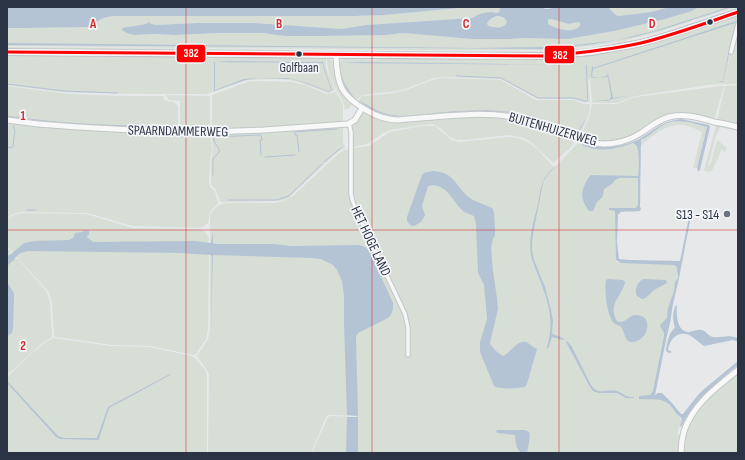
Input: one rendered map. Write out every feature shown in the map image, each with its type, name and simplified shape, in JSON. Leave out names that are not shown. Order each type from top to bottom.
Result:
[{"type":"main road","points":[[7,52],[534,56],[582,53],[626,46],[656,39],[738,10]]},
{"type":"street","points":[[730,52],[738,24]]},
{"type":"street","name":"BUITENHUIZERWEG","points":[[336,55],[337,75],[341,87],[348,98],[362,108],[379,117],[394,120],[479,114],[512,116],[540,123],[577,139],[597,144],[611,144],[630,138],[657,122],[674,116],[686,116],[738,127]]},
{"type":"street","points":[[349,123],[355,120],[362,108]]},
{"type":"street","name":"SPAARNDAMMERWEG","points":[[7,120],[32,124],[119,130],[210,132],[264,130],[349,123]]},
{"type":"street","name":"HET HOGE LAND","points":[[349,123],[351,132],[352,199],[405,314],[408,328],[408,355]]},
{"type":"street","points":[[681,453],[684,430],[695,410],[707,396],[738,370]]},
{"type":"shaded area","points":[[471,7],[502,7],[500,8],[499,12],[491,12],[472,18],[366,25],[342,29],[254,23],[155,25],[148,23],[143,26],[128,26],[124,31],[134,35],[263,33],[284,36],[324,36],[386,35],[403,33],[472,39],[568,39],[692,11],[699,7],[735,7],[658,32],[623,41],[552,50],[7,46],[7,28],[87,27],[103,18],[112,16],[354,16],[384,15]]},
{"type":"shaded area","points":[[608,7],[674,7],[651,12],[618,16]]},
{"type":"shaded area","points":[[738,15],[738,21],[731,46],[725,84],[708,85],[636,96],[617,103],[592,103],[590,79],[588,79],[590,102],[585,103],[573,99],[538,99],[501,79],[447,77],[434,78],[398,91],[362,95],[355,101],[346,93],[339,77],[339,63],[341,60],[345,59],[375,60],[398,58],[577,56],[705,27]]},
{"type":"shaded area","points":[[497,16],[506,19],[507,22],[498,28],[487,24],[488,21]]},
{"type":"shaded area","points":[[549,19],[569,24],[578,22],[580,23],[580,27],[573,30],[555,28],[548,24]]},
{"type":"shaded area","points":[[738,26],[738,84],[725,84],[730,55]]},
{"type":"shaded area","points":[[7,47],[295,50],[277,52],[109,51],[89,49],[7,50]]},
{"type":"shaded area","points":[[7,53],[210,56],[211,59],[213,56],[326,58],[326,68],[335,90],[329,93],[299,82],[278,79],[248,80],[207,94],[61,92],[7,85]]},
{"type":"shaded area","points":[[327,58],[334,62],[335,73],[353,104],[348,109],[345,109],[343,101],[332,82]]},
{"type":"shaded area","points":[[442,78],[501,80],[536,100],[574,100],[583,104],[590,104],[588,117],[578,136],[508,114],[397,119],[377,115],[357,102],[362,96],[403,91]]},
{"type":"shaded area","points":[[247,82],[291,82],[305,85],[327,94],[336,92],[343,104],[343,123],[264,129],[212,130],[212,95]]},
{"type":"shaded area","points":[[738,85],[738,125],[717,120],[725,86]]},
{"type":"shaded area","points":[[7,86],[68,94],[163,96],[165,101],[174,102],[178,106],[178,130],[82,126],[7,119]]},
{"type":"shaded area","points":[[724,86],[714,120],[676,114],[641,132],[618,141],[597,142],[580,138],[589,118],[592,104],[618,104],[636,97]]},
{"type":"shaded area","points":[[166,95],[210,96],[210,130],[180,130],[180,101],[169,100]]},
{"type":"shaded area","points":[[365,112],[380,119],[490,116],[528,121],[575,140],[571,147],[553,163],[534,145],[523,138],[509,135],[457,140],[450,137],[439,127],[433,124],[391,130],[385,132],[367,144],[353,147],[352,125],[361,113]]},
{"type":"shaded area","points":[[680,121],[707,127],[697,168],[693,168],[702,132],[695,128],[682,125],[670,126],[648,139],[640,148],[641,141],[661,126]]},
{"type":"shaded area","points":[[7,122],[210,134],[212,148],[209,184],[215,192],[218,203],[210,212],[208,223],[201,228],[132,226],[85,213],[21,212],[13,214],[7,219]]},
{"type":"shaded area","points":[[718,124],[738,128],[738,131],[720,127],[715,139],[708,167],[711,163],[717,140],[727,148],[725,152],[722,149],[712,171],[707,172],[704,170],[716,126]]},
{"type":"shaded area","points":[[343,126],[343,142],[345,148],[333,156],[288,198],[278,201],[220,202],[216,190],[211,184],[213,147],[212,134]]},
{"type":"shaded area","points":[[423,126],[435,126],[452,140],[460,142],[508,137],[516,138],[534,146],[554,167],[578,143],[606,147],[634,142],[640,148],[639,207],[637,209],[619,210],[617,212],[616,262],[680,263],[653,396],[664,398],[683,417],[677,434],[681,436],[679,453],[312,453],[328,417],[356,417],[328,415],[311,453],[208,453],[209,375],[197,356],[208,339],[210,331],[210,216],[212,212],[218,206],[225,203],[274,203],[284,201],[294,195],[338,154],[344,150],[350,149],[350,195],[403,310],[406,327],[406,345],[408,322],[406,313],[354,200],[352,178],[353,148],[369,146],[390,132]]},
{"type":"shaded area","points":[[21,213],[86,214],[133,228],[199,229],[205,232],[209,241],[208,329],[206,339],[196,354],[193,355],[151,346],[112,345],[54,336],[52,302],[48,291],[7,246],[7,220],[14,215]]},
{"type":"shaded area","points":[[7,248],[47,292],[50,303],[52,337],[40,345],[7,375]]},
{"type":"shaded area","points":[[54,338],[110,346],[150,347],[192,356],[205,370],[207,377],[207,453],[7,453],[7,377],[42,345]]},
{"type":"shaded area","points":[[738,372],[738,453],[682,453],[684,436],[690,422],[703,401]]},
{"type":"water","points":[[7,7],[471,7],[384,15],[354,16],[112,16],[103,18],[88,27],[7,28]]},
{"type":"water","points":[[541,7],[546,9],[561,7],[608,7],[618,16],[651,12],[674,7],[699,7],[692,11],[665,19],[614,31],[568,39],[472,39],[403,33],[386,35],[324,36],[284,36],[263,33],[134,35],[122,30],[126,27],[139,26],[148,23],[148,21],[149,23],[155,25],[254,23],[342,29],[366,25],[472,18],[484,13],[499,12],[500,8]],"holes":[[[497,16],[506,19],[506,24],[499,27],[489,26],[487,24],[488,21]],[[549,19],[569,24],[578,22],[580,23],[580,26],[573,30],[555,28],[548,24]]]},
{"type":"water","points":[[732,7],[664,29],[617,40],[654,31]]},
{"type":"water","points":[[736,21],[723,82],[672,89],[723,81],[735,23],[593,69],[592,76],[598,78],[591,77],[592,65],[593,68]]},
{"type":"water","points":[[617,40],[550,49],[7,45],[7,43],[476,48],[551,47]]},
{"type":"water","points":[[229,61],[323,62],[332,90],[328,92],[291,79],[259,78],[245,80],[214,91],[214,62]],"holes":[[[215,62],[321,63],[323,64],[331,90],[327,91],[307,83],[288,78],[244,79],[215,90]]]},
{"type":"water","points":[[342,63],[587,65],[588,99],[586,65]]},
{"type":"water","points":[[608,73],[613,98],[631,95],[608,101],[593,101],[609,100],[611,97],[608,77],[601,78],[607,76]]},
{"type":"water","points":[[342,78],[355,99],[348,92]]},
{"type":"water","points":[[359,100],[378,111],[398,116],[385,114],[376,111]]},
{"type":"water","points":[[480,110],[512,112],[528,115],[559,126],[536,118],[504,112],[472,111],[415,115]]},
{"type":"water","points":[[586,118],[578,134],[559,126],[577,133]]},
{"type":"water","points":[[681,119],[709,125],[710,127],[700,170],[698,171],[697,168],[707,127],[689,122],[677,121],[660,127],[641,140],[641,208],[640,211],[620,212],[620,214],[618,214],[617,242],[619,259],[680,261],[689,217],[688,214],[692,211],[655,395],[662,393],[681,414],[683,414],[703,390],[738,361],[738,365],[699,401],[692,409],[681,427],[682,418],[666,402],[662,400],[639,399],[639,396],[650,395],[653,391],[664,336],[660,326],[667,318],[675,282],[678,278],[677,267],[674,265],[621,263],[616,260],[615,211],[609,210],[609,208],[637,207],[638,178],[619,178],[615,180],[604,189],[602,197],[597,202],[593,211],[588,210],[582,197],[584,186],[591,175],[638,176],[639,160],[636,145],[633,143],[608,149],[594,149],[582,145],[598,147],[620,146],[641,138],[655,128],[664,124]]},
{"type":"water","points":[[556,166],[543,182],[532,241],[534,260],[545,287],[551,310],[553,321],[552,333],[564,339],[552,337],[548,349],[550,328],[549,311],[545,293],[532,258],[530,242],[542,183],[547,174]]},
{"type":"water","points":[[432,171],[446,174],[454,180],[470,198],[493,209],[495,235],[491,248],[498,309],[490,343],[495,350],[503,356],[523,342],[526,342],[537,349],[525,387],[505,388],[494,386],[480,352],[480,342],[487,319],[484,285],[478,273],[476,225],[474,216],[462,210],[448,192],[439,186],[434,185],[428,186],[422,206],[425,215],[421,222],[414,226],[410,225],[407,221],[407,217],[422,175]]},
{"type":"water","points":[[86,230],[89,231],[89,235],[87,237],[93,242],[194,241],[211,243],[213,232],[213,243],[216,244],[274,244],[291,246],[358,245],[369,250],[393,303],[393,308],[392,313],[388,318],[358,333],[356,336],[358,416],[347,415],[344,296],[342,281],[333,265],[321,259],[311,258],[213,255],[211,327],[211,255],[180,253],[27,251],[19,254],[7,266],[7,256],[24,243],[35,241],[69,240],[74,237],[75,233]]},
{"type":"water","points":[[643,279],[666,280],[667,283],[654,290],[646,298],[642,299],[637,296],[636,289],[639,282]]},
{"type":"water","points":[[606,280],[623,280],[625,282],[614,305],[614,315],[617,321],[624,321],[631,316],[636,315],[645,318],[647,326],[641,339],[630,342],[626,338],[621,327],[614,323],[611,318],[608,308],[605,284]]},
{"type":"water","points":[[7,282],[14,293],[14,297],[13,328],[12,333],[7,336]]},
{"type":"water","points":[[676,305],[678,322],[685,331],[689,332],[702,330],[713,337],[731,336],[738,338],[738,342],[733,340],[704,346],[687,334],[679,334],[670,342],[668,350],[672,352],[667,352],[666,350],[671,332],[675,328],[673,317]]},
{"type":"water","points":[[567,341],[572,347],[590,383],[596,390],[615,391],[634,398],[626,398],[617,393],[599,393],[593,391],[566,342]]},
{"type":"water","points":[[170,374],[109,408],[98,440],[57,438],[7,383],[7,381],[58,436],[64,438],[97,438],[108,407]]},
{"type":"water","points":[[347,417],[358,417],[358,453],[346,453]]},
{"type":"water","points":[[497,430],[525,430],[529,432],[530,439],[527,453],[521,453],[519,451],[516,444],[515,435],[498,433],[496,432]]},
{"type":"waterway","points":[[457,75],[501,78],[538,98],[574,98],[585,101],[588,100]]},
{"type":"waterway","points":[[7,84],[64,91],[118,93]]},
{"type":"waterway","points":[[7,116],[70,123],[177,127]]},
{"type":"waterway","points":[[7,147],[12,148],[13,146],[14,126]]},
{"type":"waterway","points":[[299,152],[297,135],[295,135],[295,132],[337,129]]},
{"type":"waterway","points":[[213,175],[213,159],[219,152],[213,137],[261,135],[261,155]]},
{"type":"waterway","points":[[324,162],[341,148]]},
{"type":"waterway","points":[[265,157],[295,155]]},
{"type":"waterway","points":[[228,200],[276,200],[289,196],[322,164]]},
{"type":"waterway","points":[[27,210],[36,210]]},
{"type":"transit line","name":"382","points":[[7,52],[547,56],[641,43],[678,33],[738,12]]},
{"type":"place","name":"Golfbaan","points":[[299,54]]},
{"type":"place","name":"S13 - S14","points":[[727,214]]}]
